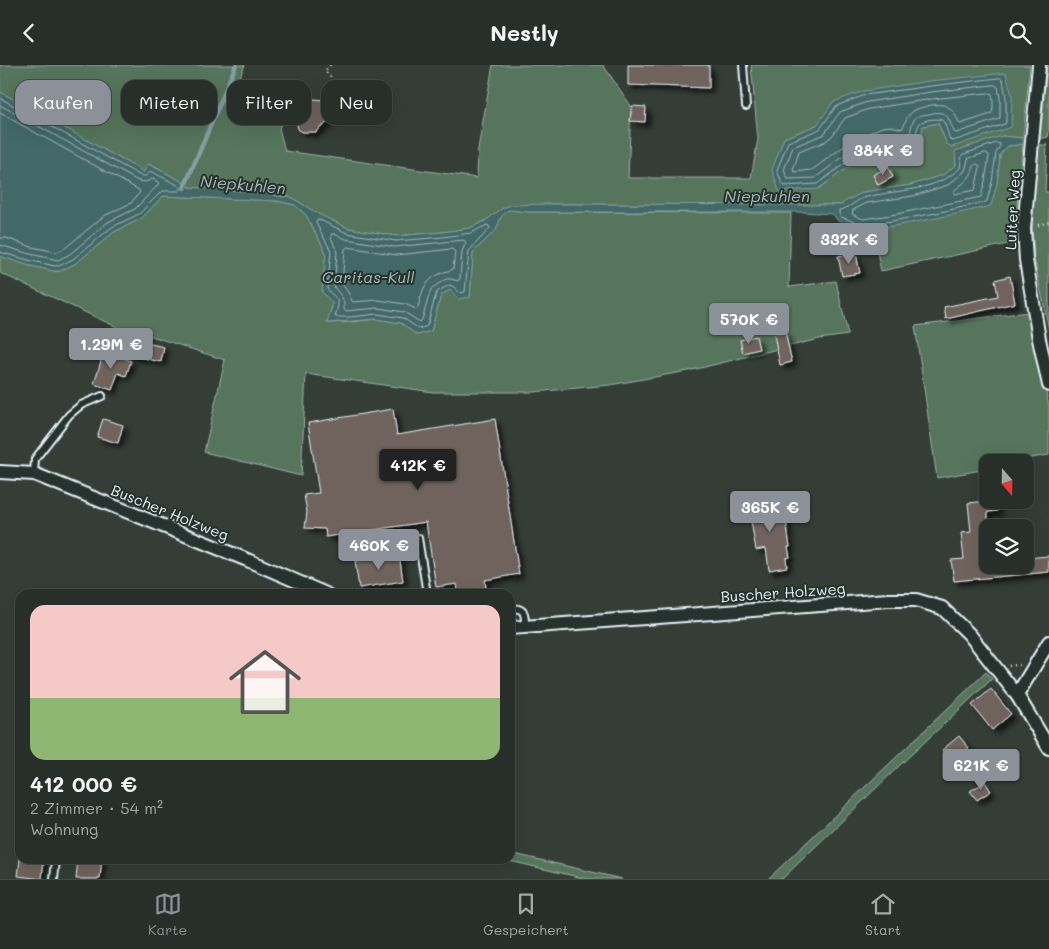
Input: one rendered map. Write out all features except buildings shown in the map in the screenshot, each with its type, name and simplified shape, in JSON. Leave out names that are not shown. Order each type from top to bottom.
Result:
[{"type":"street","name":"Luiter Weg","points":[[1039,65],[1024,229],[1026,260],[1039,339],[1049,385]]},
{"type":"street","name":"Buscher Holzweg","points":[[0,472],[34,474],[314,589]]},
{"type":"street","name":"Buscher Holzweg","points":[[515,628],[888,600],[916,600],[942,608],[969,634],[1017,695]]},
{"type":"street","points":[[1049,642],[1017,695],[1049,748]]},
{"type":"lane","points":[[743,65],[746,105]]},
{"type":"lane","points":[[34,474],[35,459],[69,415],[80,405],[102,396]]},
{"type":"lane","points":[[418,538],[426,589]]},
{"type":"lane","points":[[515,608],[520,609],[525,615],[525,627]]},
{"type":"lane","points":[[54,879],[56,864]]},
{"type":"path","points":[[330,65],[325,71],[333,80]]},
{"type":"path","points":[[1001,675],[1008,667],[1016,665],[1031,672]]},
{"type":"green space","points":[[0,65],[245,65],[239,80],[227,80],[227,125],[280,125],[279,128],[285,151],[477,178],[478,149],[493,65],[603,65],[631,106],[628,178],[751,178],[758,139],[751,65],[1030,65],[1023,138],[1002,136],[956,151],[956,165],[943,175],[911,185],[864,192],[842,205],[549,204],[503,208],[485,221],[470,228],[396,236],[348,228],[320,215],[289,196],[282,197],[265,193],[188,187],[181,181],[149,164],[144,172],[59,125],[111,125],[111,80],[15,80],[15,100],[0,92]],"holes":[[[1012,96],[947,144],[938,123],[923,126],[919,148],[889,145],[862,157],[818,189],[784,138],[817,125]]]},
{"type":"green space","points":[[1047,65],[1049,65],[1049,132],[1048,137],[1040,139]]},
{"type":"green space","points":[[1023,144],[1016,216],[1017,242],[881,271],[872,229],[893,226],[997,183],[1000,154],[1008,146]]},
{"type":"green space","points":[[1039,145],[1047,145],[1045,192],[1049,192],[1049,330],[1034,258],[1032,222]]},
{"type":"green space","points":[[163,196],[278,201],[295,205],[306,215],[326,252],[322,292],[333,303],[327,323],[376,319],[401,323],[417,335],[431,331],[441,295],[450,290],[470,297],[473,252],[496,230],[501,217],[508,210],[530,212],[791,213],[789,287],[836,281],[848,335],[819,339],[688,371],[610,385],[534,392],[433,392],[306,374],[301,476],[204,452],[225,360],[133,330],[132,334],[0,273],[0,256],[27,265],[60,271],[76,263],[114,232],[142,218]]},
{"type":"green space","points":[[1028,312],[1049,406],[1049,455],[1034,458],[1034,454],[979,454],[979,470],[937,478],[915,326]]},
{"type":"green space","points":[[986,672],[992,679],[782,879],[768,879]]},
{"type":"green space","points":[[515,854],[622,879],[587,879],[515,862]]},
{"type":"water","points":[[1006,73],[1012,96],[1011,127],[952,147],[947,144],[938,123],[923,126],[919,148],[903,154],[889,145],[862,157],[818,189],[779,191],[772,170],[784,138],[817,125],[833,102],[864,91],[930,81]]},
{"type":"water","name":"Caritas-Kull","points":[[0,92],[15,100],[15,125],[59,125],[144,172],[148,164],[189,187],[265,193],[282,197],[289,196],[320,215],[348,228],[396,236],[470,228],[511,205],[842,205],[844,202],[864,192],[911,185],[943,175],[956,165],[955,151],[1002,136],[1023,138],[1023,144],[1008,146],[1000,154],[997,183],[991,206],[893,226],[861,230],[838,221],[833,214],[803,212],[530,212],[508,210],[501,217],[496,230],[473,252],[470,297],[458,299],[450,290],[441,295],[431,331],[417,335],[401,323],[376,319],[327,323],[333,304],[322,292],[326,252],[306,215],[295,205],[278,201],[163,196],[142,218],[114,232],[76,263],[60,271],[27,265],[0,256]]},
{"type":"waterway","points":[[184,188],[236,65]]},
{"type":"water label","name":"Niepkuhlen","points":[[243,184]]},
{"type":"water label","name":"Niepkuhlen","points":[[767,195]]}]
